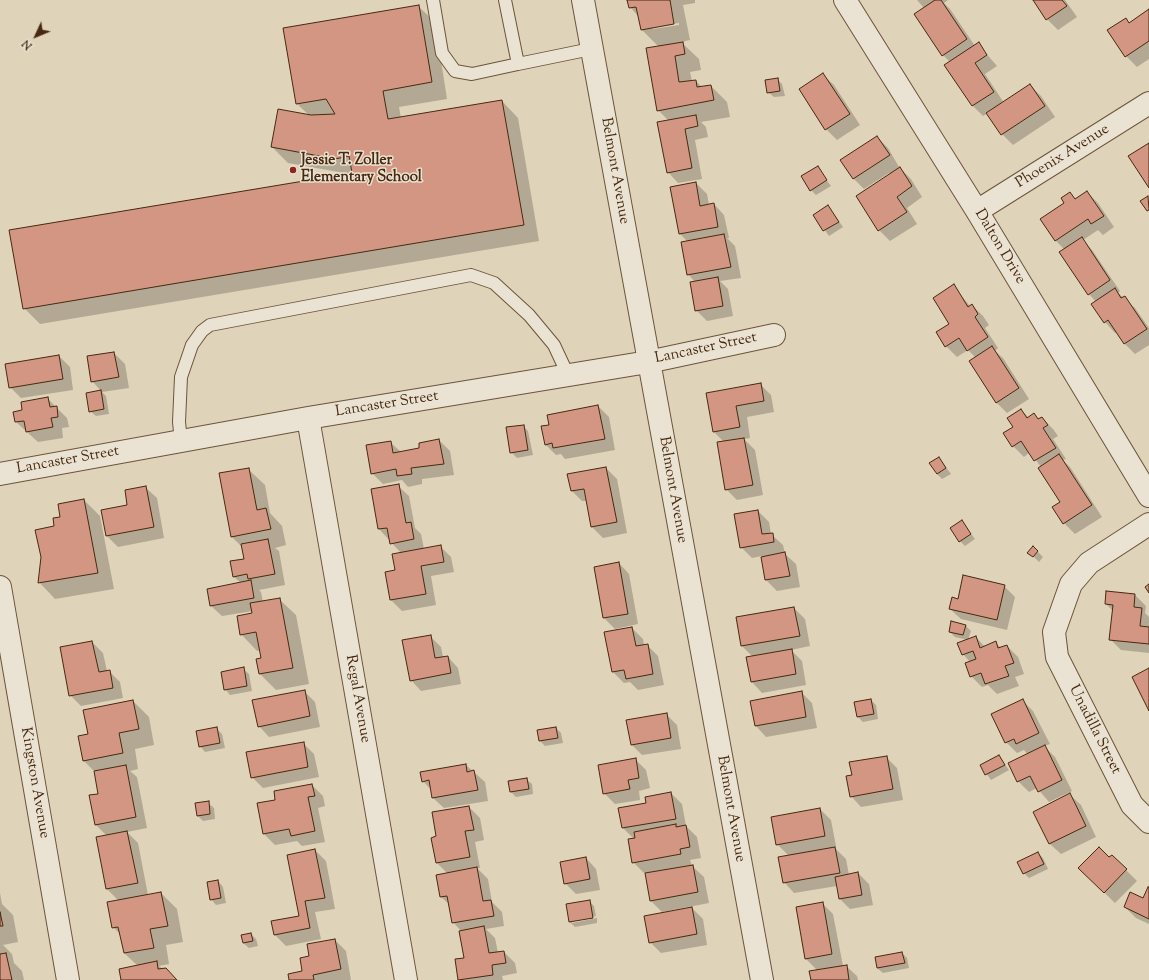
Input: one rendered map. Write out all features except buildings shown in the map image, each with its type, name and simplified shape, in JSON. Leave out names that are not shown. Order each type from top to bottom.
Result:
[{"type":"street","name":"Belmont Avenue","points":[[583,0],[762,980]]},
{"type":"street","name":"Dalton Drive","points":[[845,0],[977,211],[1149,496]]},
{"type":"street","name":"Phoenix Avenue","points":[[977,211],[1149,103]]},
{"type":"street","name":"Lancaster Street","points":[[0,474],[308,418],[648,362],[774,335]]},
{"type":"street","name":"Regal Avenue","points":[[308,418],[406,980]]},
{"type":"street","name":"Unadilla Street","points":[[1149,524],[1089,563],[1071,584],[1054,632],[1056,657],[1132,805],[1149,822]]},
{"type":"street","name":"Kingston Avenue","points":[[0,587],[68,980]]},
{"type":"lane","points":[[433,0],[442,53],[456,71],[472,74],[592,49]]},
{"type":"lane","points":[[505,0],[518,64]]},
{"type":"lane","points":[[181,441],[179,422],[181,376],[192,345],[202,331],[210,325],[471,275],[494,283],[529,315],[554,346],[568,375]]},
{"type":"place","name":"Jessie T. Zoller Elementary School","points":[[293,170]]}]
